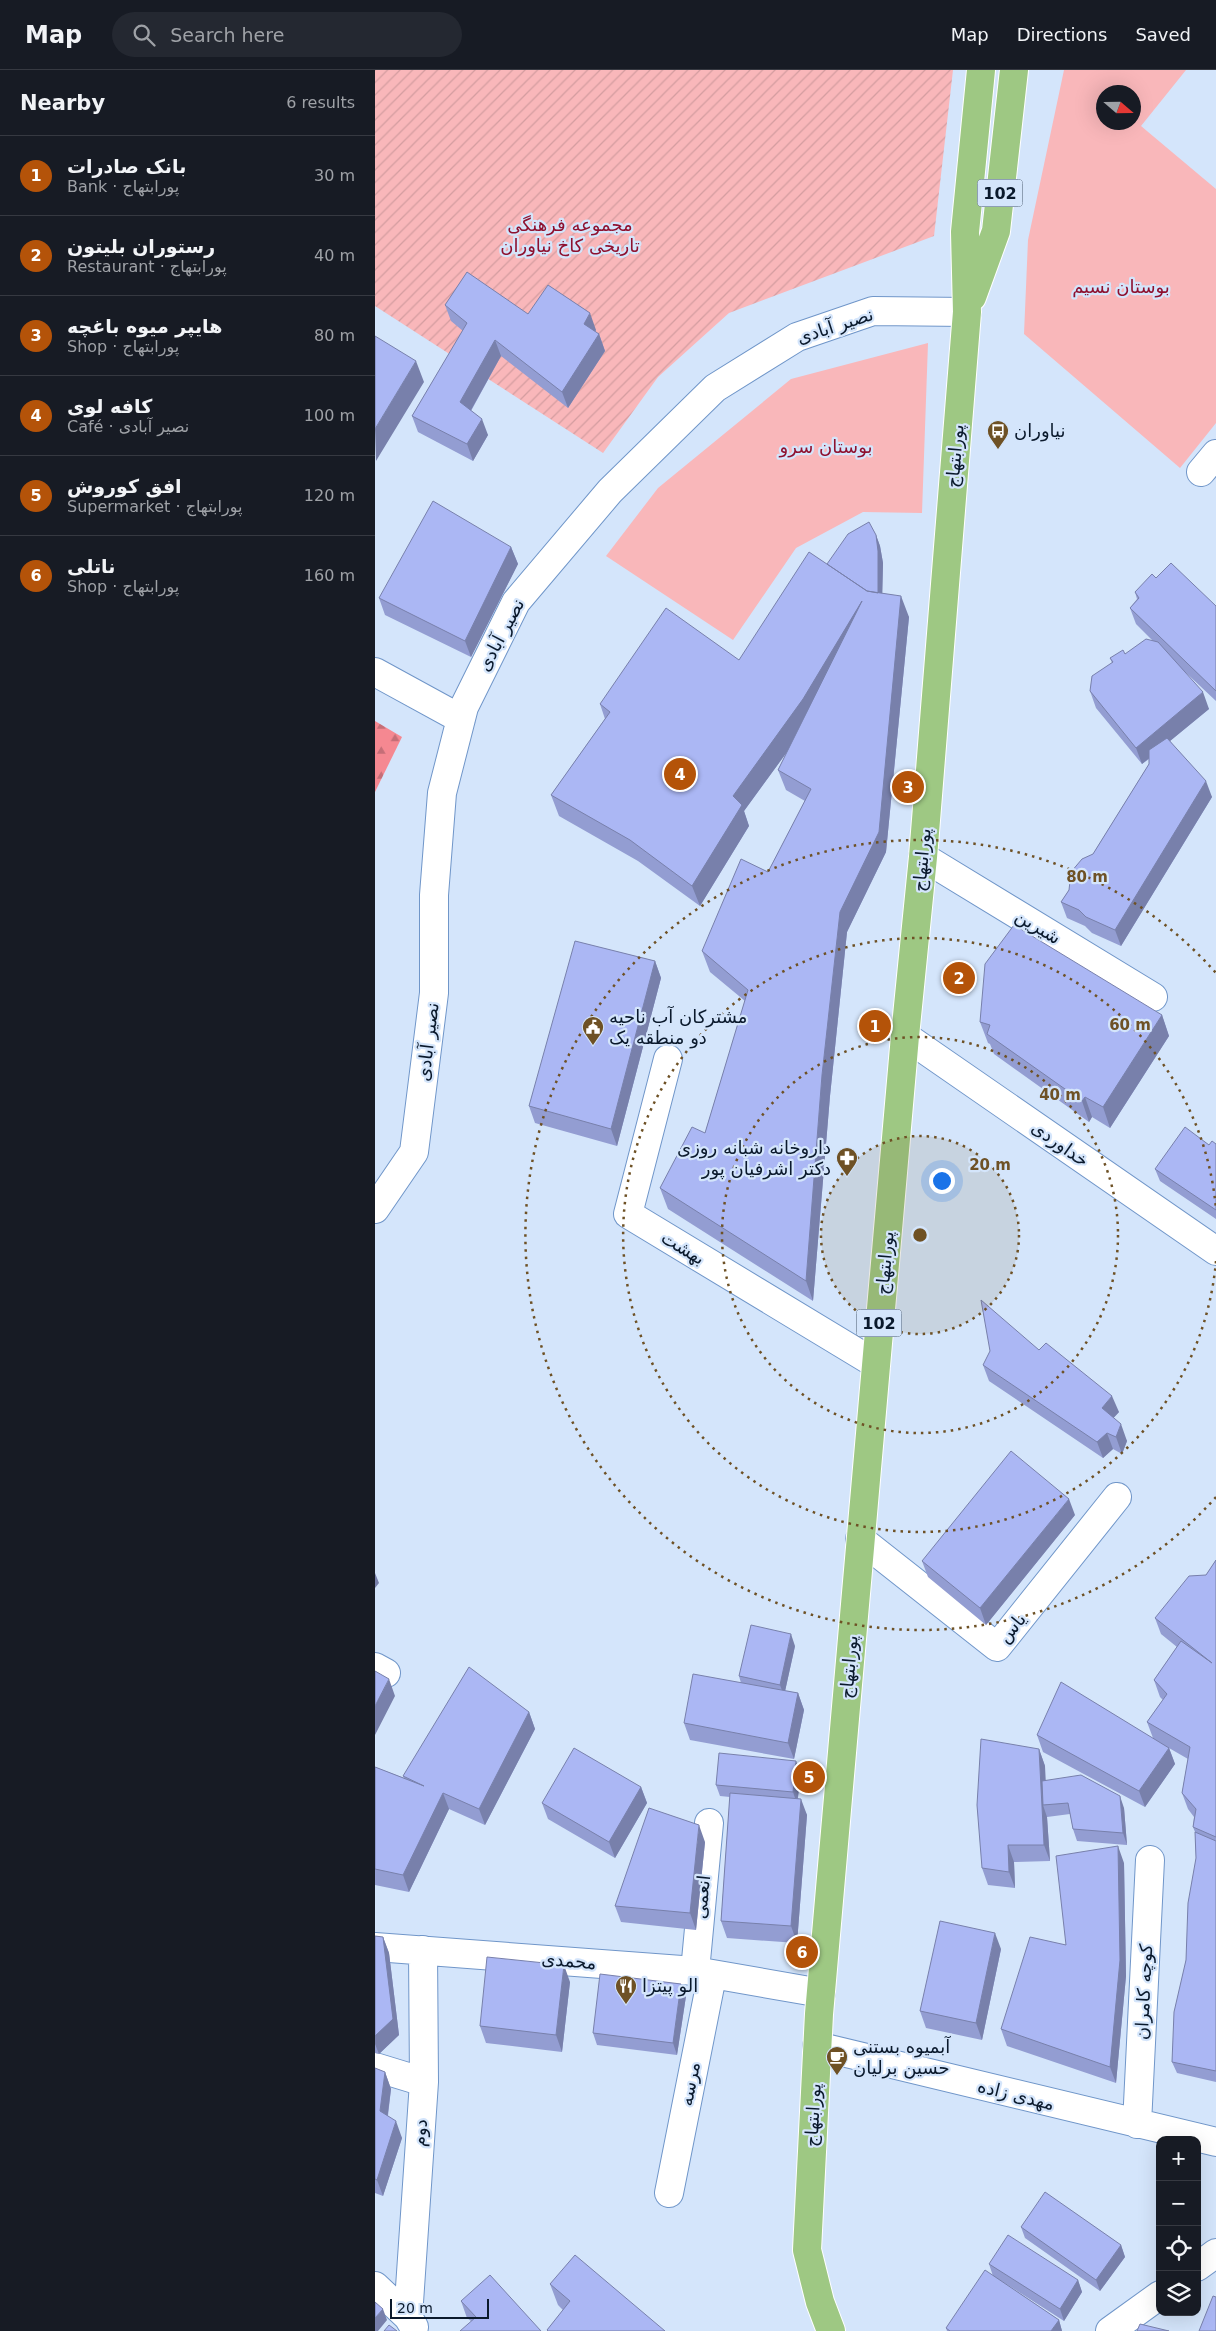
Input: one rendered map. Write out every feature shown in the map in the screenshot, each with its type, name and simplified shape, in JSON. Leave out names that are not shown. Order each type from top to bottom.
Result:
[{"type":"main road","name":"پورابتهاج","points":[[831,2331],[820,2302],[807,2250],[817,2046],[860,1539],[923,857],[967,312],[965,232],[981,70]]},
{"type":"main road","name":"پورابتهاج","points":[[967,312],[996,231],[1014,70]]},
{"type":"street","name":"نصیر آبادی","points":[[375,1208],[414,1152],[434,994],[434,895],[442,793],[464,707],[516,602],[610,491],[715,388],[797,337],[873,311],[967,312]]},
{"type":"street","points":[[375,672],[461,719]]},
{"type":"street","name":"شیرین","points":[[923,857],[1153,997]]},
{"type":"street","name":"خداوردی","points":[[905,1036],[1216,1251]]},
{"type":"street","name":"بهشت","points":[[668,1059],[628,1214],[876,1364]]},
{"type":"street","name":"یاس","points":[[860,1539],[997,1647],[1117,1497]]},
{"type":"street","name":"انعمی","points":[[704,1973],[709,1823]]},
{"type":"street","name":"کوچه کامران","points":[[1137,2124],[1150,1860]]},
{"type":"street","name":"محمدی","points":[[375,1946],[704,1973],[821,1993]]},
{"type":"street","name":"دوم","points":[[412,2324],[424,2082],[423,1950]]},
{"type":"street","name":"مرسه","points":[[669,2193],[704,1973]]},
{"type":"street","name":"مهدی زاده","points":[[817,2046],[1216,2142]]},
{"type":"street","points":[[375,2067],[424,2082]]},
{"type":"street","points":[[1201,2264],[1216,2253]]},
{"type":"street","points":[[375,2286],[412,2324]]},
{"type":"street","points":[[1110,2331],[1156,2298]]},
{"type":"green space","name":"مجموعه فرهنگی تاریخی کاخ نیاوران","points":[[375,70],[953,70],[934,236],[729,313],[658,377],[603,453],[375,306]]},
{"type":"green space","name":"بوستان نسیم","points":[[1064,70],[1186,70],[1141,126],[1216,189],[1216,423],[1180,468],[1024,334],[1028,240]]},
{"type":"green space","name":"بوستان سرو","points":[[928,343],[922,513],[863,512],[796,548],[733,640],[606,556],[658,488],[791,379]]},
{"type":"green space","points":[[375,721],[402,737],[375,792]]},
{"type":"building","points":[[467,272],[528,314],[548,285],[590,313],[584,324],[599,334],[562,392],[495,340],[460,402],[482,419],[467,444],[412,416],[467,323],[445,305]]},
{"type":"building","points":[[375,336],[416,361],[375,429]]},
{"type":"building","points":[[433,501],[511,547],[465,641],[379,598]]},
{"type":"building","points":[[869,522],[876,535],[878,593],[867,591],[827,564],[848,534]]},
{"type":"building","points":[[809,552],[867,591],[901,596],[879,832],[840,912],[822,1075],[806,1281],[660,1188],[692,1127],[705,1133],[748,990],[702,951],[741,859],[768,872],[811,789],[778,770],[862,601],[803,699],[733,796],[742,805],[692,886],[630,840],[551,795],[610,712],[600,704],[666,608],[739,660]]},
{"type":"building","points":[[1171,563],[1216,606],[1216,691],[1130,608],[1139,598],[1135,592],[1152,574],[1156,578]]},
{"type":"building","points":[[1146,639],[1158,642],[1203,692],[1136,748],[1090,691],[1092,676],[1113,662],[1110,658],[1123,650],[1125,654]]},
{"type":"building","points":[[1167,738],[1206,781],[1115,930],[1086,917],[1079,910],[1061,902],[1069,890],[1071,872],[1082,859],[1093,854],[1149,764],[1149,750]]},
{"type":"building","points":[[1014,925],[1162,1015],[1103,1107],[1085,1097],[1082,1101],[987,1034],[990,1025],[980,1022],[985,964]]},
{"type":"building","points":[[575,941],[655,961],[611,1129],[529,1106]]},
{"type":"building","points":[[1185,1127],[1209,1145],[1212,1141],[1216,1144],[1216,1210],[1155,1169]]},
{"type":"building","points":[[981,1300],[1039,1350],[1046,1343],[1112,1396],[1102,1408],[1121,1424],[1116,1437],[1107,1433],[1097,1442],[983,1365],[990,1351]]},
{"type":"building","points":[[1011,1451],[1069,1499],[980,1608],[922,1561]]},
{"type":"building","points":[[1216,1560],[1216,1837],[1193,1827],[1196,1809],[1182,1793],[1190,1747],[1147,1722],[1167,1694],[1154,1680],[1181,1641],[1212,1663],[1155,1618],[1189,1576],[1206,1575]]},
{"type":"building","points":[[751,1625],[791,1634],[780,1685],[739,1676]]},
{"type":"building","points":[[469,1667],[529,1712],[479,1809],[443,1793],[403,1875],[375,1869],[375,1767],[424,1786],[403,1776]]},
{"type":"building","points":[[375,1671],[389,1679],[375,1706]]},
{"type":"building","points":[[693,1674],[798,1693],[788,1743],[684,1723]]},
{"type":"building","points":[[1061,1682],[1169,1748],[1139,1791],[1037,1735]]},
{"type":"building","points":[[981,1739],[1039,1749],[1044,1845],[1008,1845],[1009,1872],[982,1868],[977,1805]]},
{"type":"building","points":[[574,1748],[641,1787],[609,1842],[542,1803]]},
{"type":"building","points":[[719,1753],[796,1761],[793,1792],[716,1785]]},
{"type":"building","points":[[1081,1775],[1120,1796],[1123,1833],[1073,1829],[1068,1803],[1043,1805],[1042,1781]]},
{"type":"building","points":[[730,1793],[801,1799],[791,1926],[721,1921]]},
{"type":"building","points":[[649,1808],[699,1825],[690,1913],[615,1906]]},
{"type":"building","points":[[1195,1832],[1216,1841],[1216,2071],[1172,2062],[1174,2012],[1186,1960],[1188,1903],[1196,1858]]},
{"type":"building","points":[[1118,1846],[1120,1960],[1110,2067],[1001,2029],[1030,1937],[1066,1945],[1056,1856]]},
{"type":"building","points":[[940,1921],[995,1933],[976,2023],[920,2011]]},
{"type":"building","points":[[375,1936],[383,1937],[393,2019],[375,2036]]},
{"type":"building","points":[[487,1957],[564,1965],[556,2035],[480,2026]]},
{"type":"building","points":[[600,1974],[681,1984],[673,2043],[593,2033]]},
{"type":"building","points":[[375,2068],[385,2072],[380,2111],[396,2121],[377,2180],[375,2179]]},
{"type":"building","points":[[1045,2192],[1121,2245],[1096,2280],[1021,2227]]},
{"type":"building","points":[[1008,2235],[1078,2280],[1060,2309],[989,2264]]},
{"type":"building","points":[[575,2255],[665,2331],[548,2331],[570,2301],[550,2284]]},
{"type":"building","points":[[985,2270],[1059,2320],[1051,2331],[950,2331],[946,2328]]},
{"type":"building","points":[[490,2275],[541,2331],[460,2331],[476,2317],[461,2301]]},
{"type":"building","points":[[1213,2296],[1216,2297],[1216,2331],[1199,2331]]},
{"type":"building","points":[[375,2302],[383,2309],[375,2318]]},
{"type":"building","points":[[1140,2324],[1169,2331],[1137,2331]]},
{"type":"building","points":[[389,2325],[397,2331],[384,2331]]},
{"type":"place","name":"نیاوران","points":[[998,450]]},
{"type":"place","name":"کافه لوی","points":[[680,774]]},
{"type":"place","name":"هایپر میوه باغچه","points":[[908,787]]},
{"type":"place","name":"رستوران بلیتون","points":[[959,978]]},
{"type":"place","name":"بانک صادرات","points":[[875,1026]]},
{"type":"place","name":"مشترکان آب ناحیه دو منطقه یک","points":[[593,1046]]},
{"type":"place","name":"داروخانه شبانه روزی دکتر اشرفیان پور","points":[[847,1177]]},
{"type":"place","name":"افق کوروش","points":[[809,1777]]},
{"type":"place","name":"ناتلی","points":[[802,1952]]},
{"type":"place","name":"الو پیتزا","points":[[626,2005]]},
{"type":"place","name":"آبمیوه بستنی حسین برلیان","points":[[837,2076]]}]
